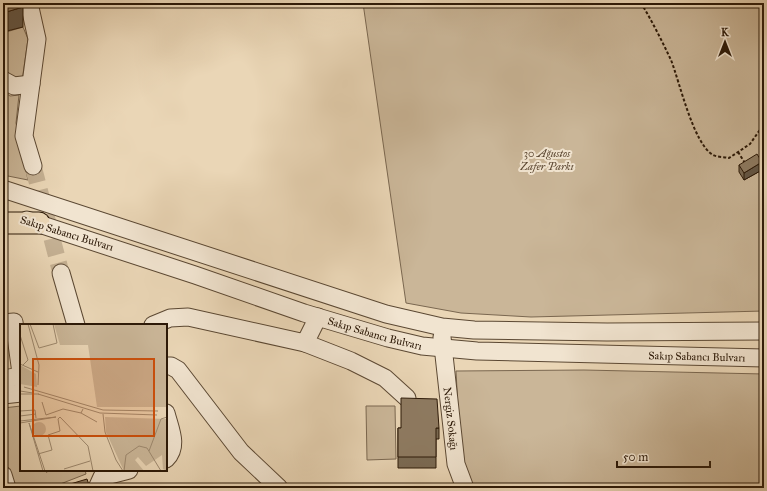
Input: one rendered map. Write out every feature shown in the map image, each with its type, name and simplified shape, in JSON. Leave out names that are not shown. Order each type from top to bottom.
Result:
[{"type":"main road","points":[[3,223],[39,223]]},
{"type":"street","points":[[29,3],[38,39],[24,136],[32,166]]},
{"type":"street","points":[[3,80],[14,86],[31,84]]},
{"type":"street","name":"Sakıp Sabancı Bulvarı","points":[[3,189],[386,314],[442,327],[474,330],[607,332],[764,331]]},
{"type":"street","name":"Sakıp Sabancı Bulvarı","points":[[3,214],[39,223],[318,318],[388,338],[442,348],[477,351],[764,358]]},
{"type":"street","points":[[61,273],[76,324]]},
{"type":"street","points":[[155,324],[170,318],[188,317],[305,344],[351,361],[385,378],[407,398]]},
{"type":"street","points":[[305,344],[318,318]]},
{"type":"street","points":[[3,323],[14,322],[10,352],[20,373]]},
{"type":"street","name":"Sakıp Sabancı Bulvarı","points":[[607,332],[641,326],[764,323]]},
{"type":"street","name":"Nergiz Sokağı","points":[[442,327],[442,348],[456,464],[465,488]]},
{"type":"street","points":[[633,332],[634,355]]},
{"type":"street","points":[[167,366],[171,366],[178,370],[241,452],[279,488]]},
{"type":"street","points":[[3,379],[20,375]]},
{"type":"street","points":[[3,395],[20,392]]},
{"type":"street","points":[[167,417],[173,442],[171,452],[167,458]]},
{"type":"street","points":[[97,488],[102,477],[125,471]]},
{"type":"street","points":[[3,474],[7,488]]},
{"type":"path","points":[[641,3],[651,19],[671,61],[685,102],[701,140],[714,155],[728,158],[738,152],[750,144],[764,124]]},
{"type":"path","points":[[738,152],[747,166]]},
{"type":"green space","name":"30 Ağustos Zafer Parkı","points":[[363,3],[764,3],[764,311],[531,317],[461,313],[406,303]]},
{"type":"green space","points":[[23,27],[28,39],[22,81],[3,79],[3,33]]},
{"type":"green space","points":[[3,91],[10,96],[19,95],[16,123],[28,180],[3,175]]},
{"type":"green space","points":[[584,370],[764,374],[764,488],[470,488],[461,464],[456,371]]},
{"type":"green space","points":[[20,406],[20,471],[85,471],[86,474],[50,488],[13,488],[3,458],[3,408]]},
{"type":"green space","points":[[366,406],[395,406],[396,459],[367,460]]},
{"type":"building","points":[[3,3],[22,3],[23,7],[3,13]]},
{"type":"building","points":[[757,154],[762,162],[744,173],[739,165]]},
{"type":"building","points":[[401,398],[437,399],[439,428],[436,428],[436,457],[398,457],[398,428],[401,428]]},
{"type":"building","points":[[87,479],[90,488],[57,488]]},
{"type":"tunnel","points":[[33,166],[61,273]]}]
